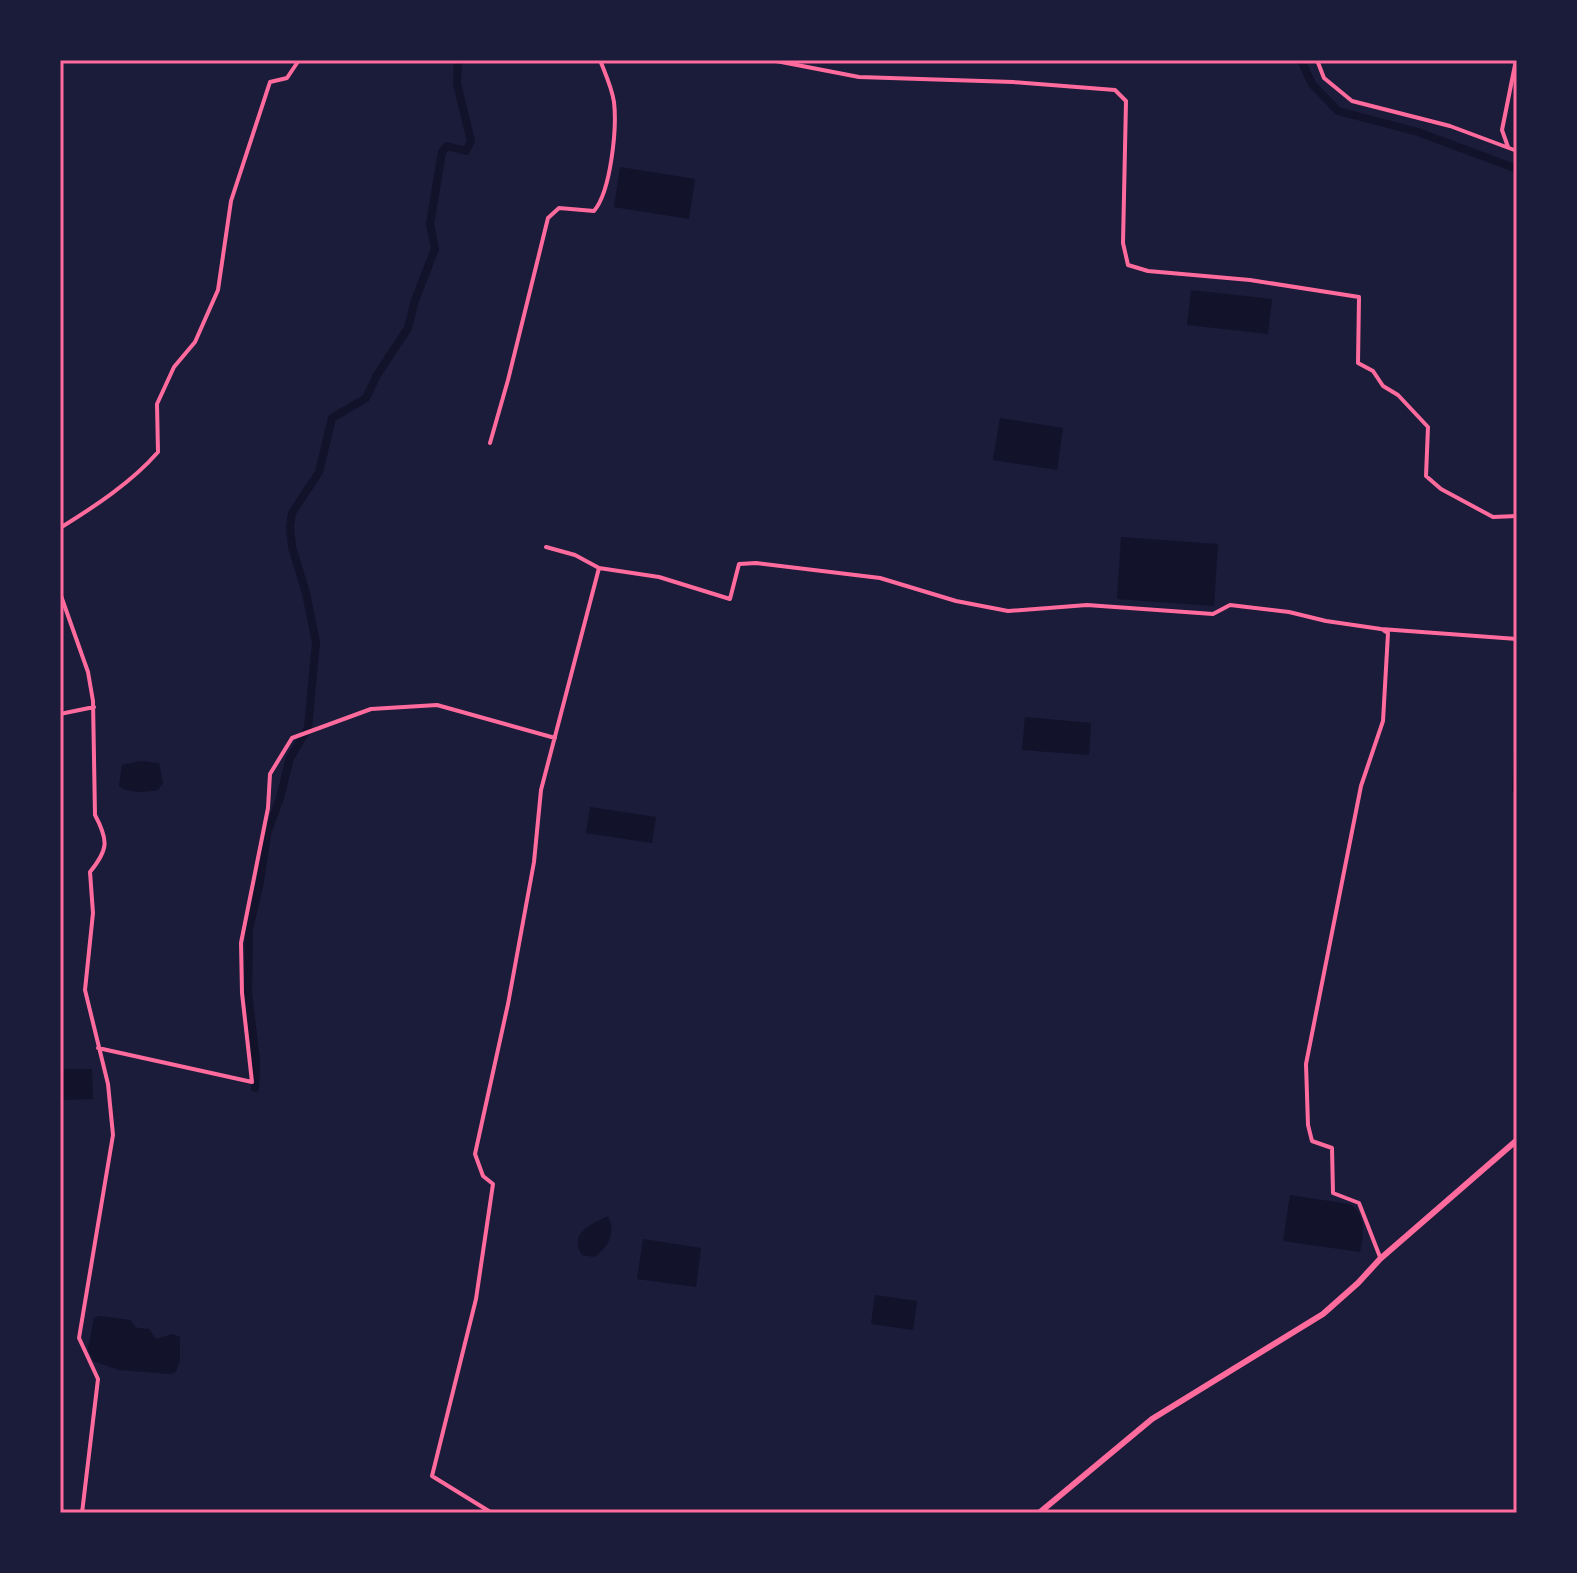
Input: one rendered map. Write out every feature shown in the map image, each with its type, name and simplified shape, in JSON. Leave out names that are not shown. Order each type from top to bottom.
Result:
[{"type":"main road","points":[[1039,1513],[1152,1419],[1323,1314],[1380,1259],[1517,1140]]},
{"type":"street","points":[[60,528],[84,513],[158,452],[157,404],[174,367],[195,342],[218,290],[231,201],[270,82],[287,78],[299,60]]},
{"type":"street","points":[[490,443],[548,218],[559,208],[594,211],[605,191],[615,129],[614,99],[600,60]]},
{"type":"street","points":[[771,60],[859,77],[1013,82],[1115,90],[1126,101],[1123,243],[1128,265],[1148,271],[1250,280],[1359,297],[1358,363],[1373,371],[1383,386],[1398,395],[1428,427],[1426,476],[1441,489],[1493,517],[1517,516]]},
{"type":"street","points":[[1317,60],[1324,78],[1352,101],[1437,122],[1517,151]]},
{"type":"street","points":[[1508,148],[1502,130],[1516,60]]},
{"type":"street","points":[[546,547],[575,555],[599,568],[659,577],[730,599],[739,564],[756,563],[880,578],[956,601],[1008,611],[1087,605],[1213,614],[1230,605],[1381,629],[1517,639]]},
{"type":"street","points":[[492,1513],[432,1476],[476,1299],[493,1184],[483,1176],[475,1154],[508,1004],[534,862],[541,790],[599,568]]},
{"type":"street","points":[[60,593],[88,672],[94,707],[95,815],[104,832],[104,856],[90,872],[93,913],[85,990],[108,1084],[113,1135],[79,1338],[98,1379],[82,1513]]},
{"type":"street","points":[[1380,1259],[1359,1203],[1333,1193],[1332,1148],[1312,1141],[1308,1125],[1306,1064],[1361,786],[1383,721],[1388,633],[1381,629]]},
{"type":"street","points":[[98,1048],[252,1082],[242,993],[241,943],[268,808],[270,774],[292,738],[371,709],[437,705],[555,738]]},
{"type":"street","points":[[60,714],[94,707]]},
{"type":"shaded area","points":[[620,167],[695,179],[689,219],[614,207]]},
{"type":"shaded area","points":[[1191,290],[1272,299],[1268,334],[1187,325]]},
{"type":"shaded area","points":[[1000,418],[1063,428],[1057,470],[993,460]]},
{"type":"shaded area","points":[[1121,537],[1218,544],[1214,606],[1117,599]]},
{"type":"shaded area","points":[[1025,717],[1091,723],[1089,755],[1022,750]]},
{"type":"shaded area","points":[[1517,721],[1517,797],[1512,790]]},
{"type":"shaded area","points":[[141,761],[159,763],[163,783],[158,790],[132,791],[119,786],[122,765]]},
{"type":"shaded area","points":[[590,807],[656,817],[652,843],[586,833]]},
{"type":"shaded area","points":[[60,1069],[92,1069],[93,1099],[60,1100]]},
{"type":"shaded area","points":[[1290,1195],[1349,1204],[1355,1208],[1363,1225],[1360,1252],[1283,1241]]},
{"type":"shaded area","points":[[608,1216],[611,1234],[604,1249],[594,1257],[582,1255],[578,1241],[583,1231]]},
{"type":"shaded area","points":[[643,1239],[701,1248],[696,1287],[637,1279]]},
{"type":"shaded area","points":[[875,1295],[917,1301],[913,1330],[871,1324]]},
{"type":"shaded area","points":[[94,1318],[131,1320],[136,1327],[149,1329],[156,1339],[173,1334],[180,1337],[180,1361],[176,1372],[119,1370],[93,1361],[88,1349]]},
{"type":"waterway","points":[[255,1088],[256,1061],[248,992],[249,929],[267,834],[290,758],[308,728],[316,642],[292,547],[292,513],[319,472],[332,418],[366,398],[377,375],[408,328],[415,300],[435,249],[430,224],[442,152],[447,146],[466,151],[471,141],[457,84],[458,60]]},
{"type":"waterway","points":[[1301,60],[1312,84],[1338,111],[1418,132],[1517,169]]}]
